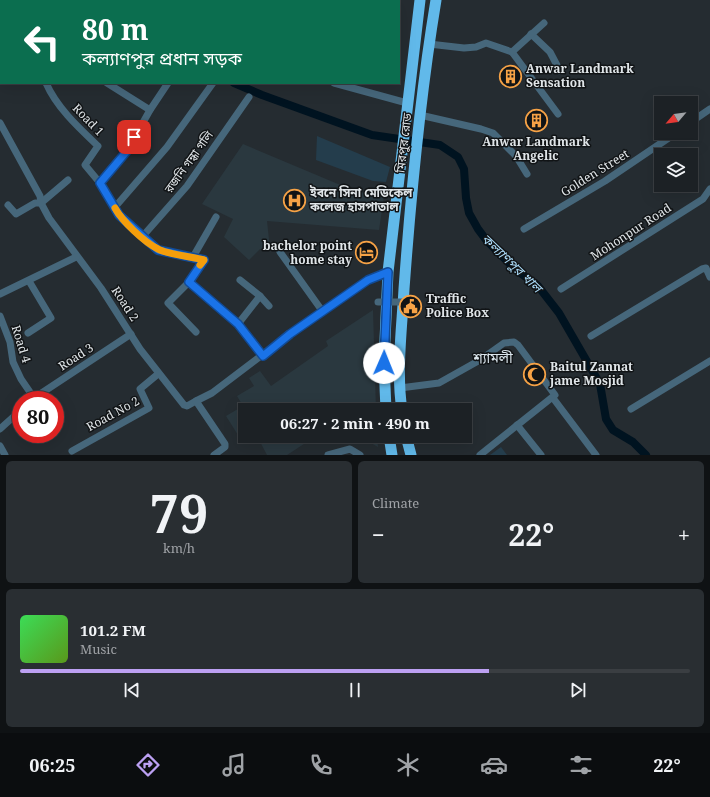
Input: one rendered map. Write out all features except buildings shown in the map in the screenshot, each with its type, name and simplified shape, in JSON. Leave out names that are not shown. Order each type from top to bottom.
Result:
[{"type":"highway","name":"মিরপুর রোড","points":[[386,403],[384,363],[388,272],[420,0]]},
{"type":"highway","name":"মিরপুর রোড","points":[[401,403],[400,388],[402,315],[410,208],[429,44],[436,0]]},
{"type":"highway","points":[[389,443],[390,454]]},
{"type":"highway","points":[[408,443],[411,455]]},
{"type":"street","points":[[512,52],[544,23]]},
{"type":"street","points":[[531,34],[550,52],[560,71]]},
{"type":"street","points":[[429,44],[464,48],[476,47],[486,43],[512,52],[558,114]]},
{"type":"street","name":"Road 1","points":[[47,84],[58,104],[81,131],[98,146],[85,165],[100,183],[119,215],[158,250],[194,257]]},
{"type":"street","points":[[109,84],[150,110]]},
{"type":"street","points":[[100,183],[127,151],[150,110],[167,84]]},
{"type":"street","points":[[114,207],[167,147],[212,84]]},
{"type":"street","points":[[338,84],[408,103]]},
{"type":"street","name":"রজনি গন্ধা গলি","points":[[142,237],[187,186],[249,97]]},
{"type":"street","points":[[698,117],[710,109]]},
{"type":"street","points":[[420,120],[481,129],[493,133],[516,156],[527,174]]},
{"type":"street","name":"Road 2","points":[[0,123],[40,196],[41,204],[49,218],[76,257],[101,288],[158,374],[184,405],[196,401]]},
{"type":"street","name":"Golden Street","points":[[524,229],[606,181],[666,140]]},
{"type":"street","points":[[8,204],[16,214],[35,203],[41,204],[68,180]]},
{"type":"street","name":"Mohonpur Road","points":[[561,289],[703,199],[710,189]]},
{"type":"street","points":[[196,332],[168,303],[189,282],[204,260],[194,257],[216,217]]},
{"type":"street","points":[[280,252],[323,312]]},
{"type":"street","points":[[0,294],[76,257]]},
{"type":"street","points":[[591,336],[702,269],[706,268],[710,277]]},
{"type":"street","points":[[214,455],[225,447],[225,444],[196,401],[212,393],[263,356],[290,334],[368,280],[388,272]]},
{"type":"street","points":[[240,280],[260,296],[268,306]]},
{"type":"street","points":[[28,333],[51,318],[29,281]]},
{"type":"street","points":[[189,282],[238,324],[263,356]]},
{"type":"street","points":[[238,324],[260,296]]},
{"type":"street","points":[[378,302],[416,302]]},
{"type":"street","name":"Road 4","points":[[0,316],[10,342],[13,362],[28,391]]},
{"type":"street","name":"Road 3","points":[[45,391],[131,334]]},
{"type":"street","points":[[400,388],[439,383],[480,360],[504,343],[509,342],[518,345],[555,393],[553,398],[480,455]]},
{"type":"street","points":[[631,409],[710,360]]},
{"type":"street","name":"Road No 2","points":[[72,451],[149,408],[140,388],[158,374]]},
{"type":"street","points":[[553,398],[596,455]]},
{"type":"street","points":[[0,429],[12,418]]},
{"type":"street","points":[[517,425],[541,455]]},
{"type":"street","points":[[0,446],[5,455]]},
{"type":"street","points":[[328,455],[350,449],[360,455]]},
{"type":"shaded area","points":[[317,136],[390,167],[386,182],[373,181],[316,160]]},
{"type":"shaded area","name":"ইবনে সিনা মেডিকেল কলেজ হাসপাতাল","points":[[243,144],[357,192],[384,196],[379,230],[267,221],[270,249],[260,249],[249,260],[224,237],[233,219],[202,204]]},
{"type":"shaded area","points":[[373,310],[376,403],[241,403],[237,396],[254,386],[249,378],[260,371],[271,386],[328,346],[326,341]]},
{"type":"shaded area","points":[[238,409],[238,435],[226,416]]},
{"type":"shaded area","points":[[261,443],[305,443],[287,455],[267,455]]},
{"type":"shaded area","points":[[371,443],[378,443],[378,447]]},
{"type":"shaded area","points":[[501,447],[507,455],[490,455]]},
{"type":"waterway","name":"কল্যাণপুর খাল","points":[[236,84],[262,95],[372,135],[440,145],[458,157],[464,169],[466,198],[469,213],[478,229],[487,241],[515,269],[538,286],[559,313],[600,384],[606,419],[613,430],[633,442],[646,455]]},
{"type":"slow traffic","points":[[115,208],[119,215],[131,228],[158,250],[204,260],[200,265]]},
{"type":"place","name":"Anwar Landmark Sensation","points":[[511,76]]},
{"type":"place","name":"Anwar Landmark Angelic","points":[[536,121]]},
{"type":"place","name":"ইবনে সিনা মেডিকেল কলেজ হাসপাতাল","points":[[294,200]]},
{"type":"place","name":"bachelor point home stay","points":[[367,253]]},
{"type":"place","name":"Traffic Police Box","points":[[411,306]]},
{"type":"place","name":"Baitul Zannat jame Mosjid","points":[[535,374]]},
{"type":"district","name":"শ্যামলী","points":[[493,358]]},
{"type":"route","points":[[134,137],[127,151],[100,183],[114,207],[131,228],[158,250],[204,260],[189,282],[238,324],[263,356],[290,334],[368,280],[388,272],[384,363]]}]
